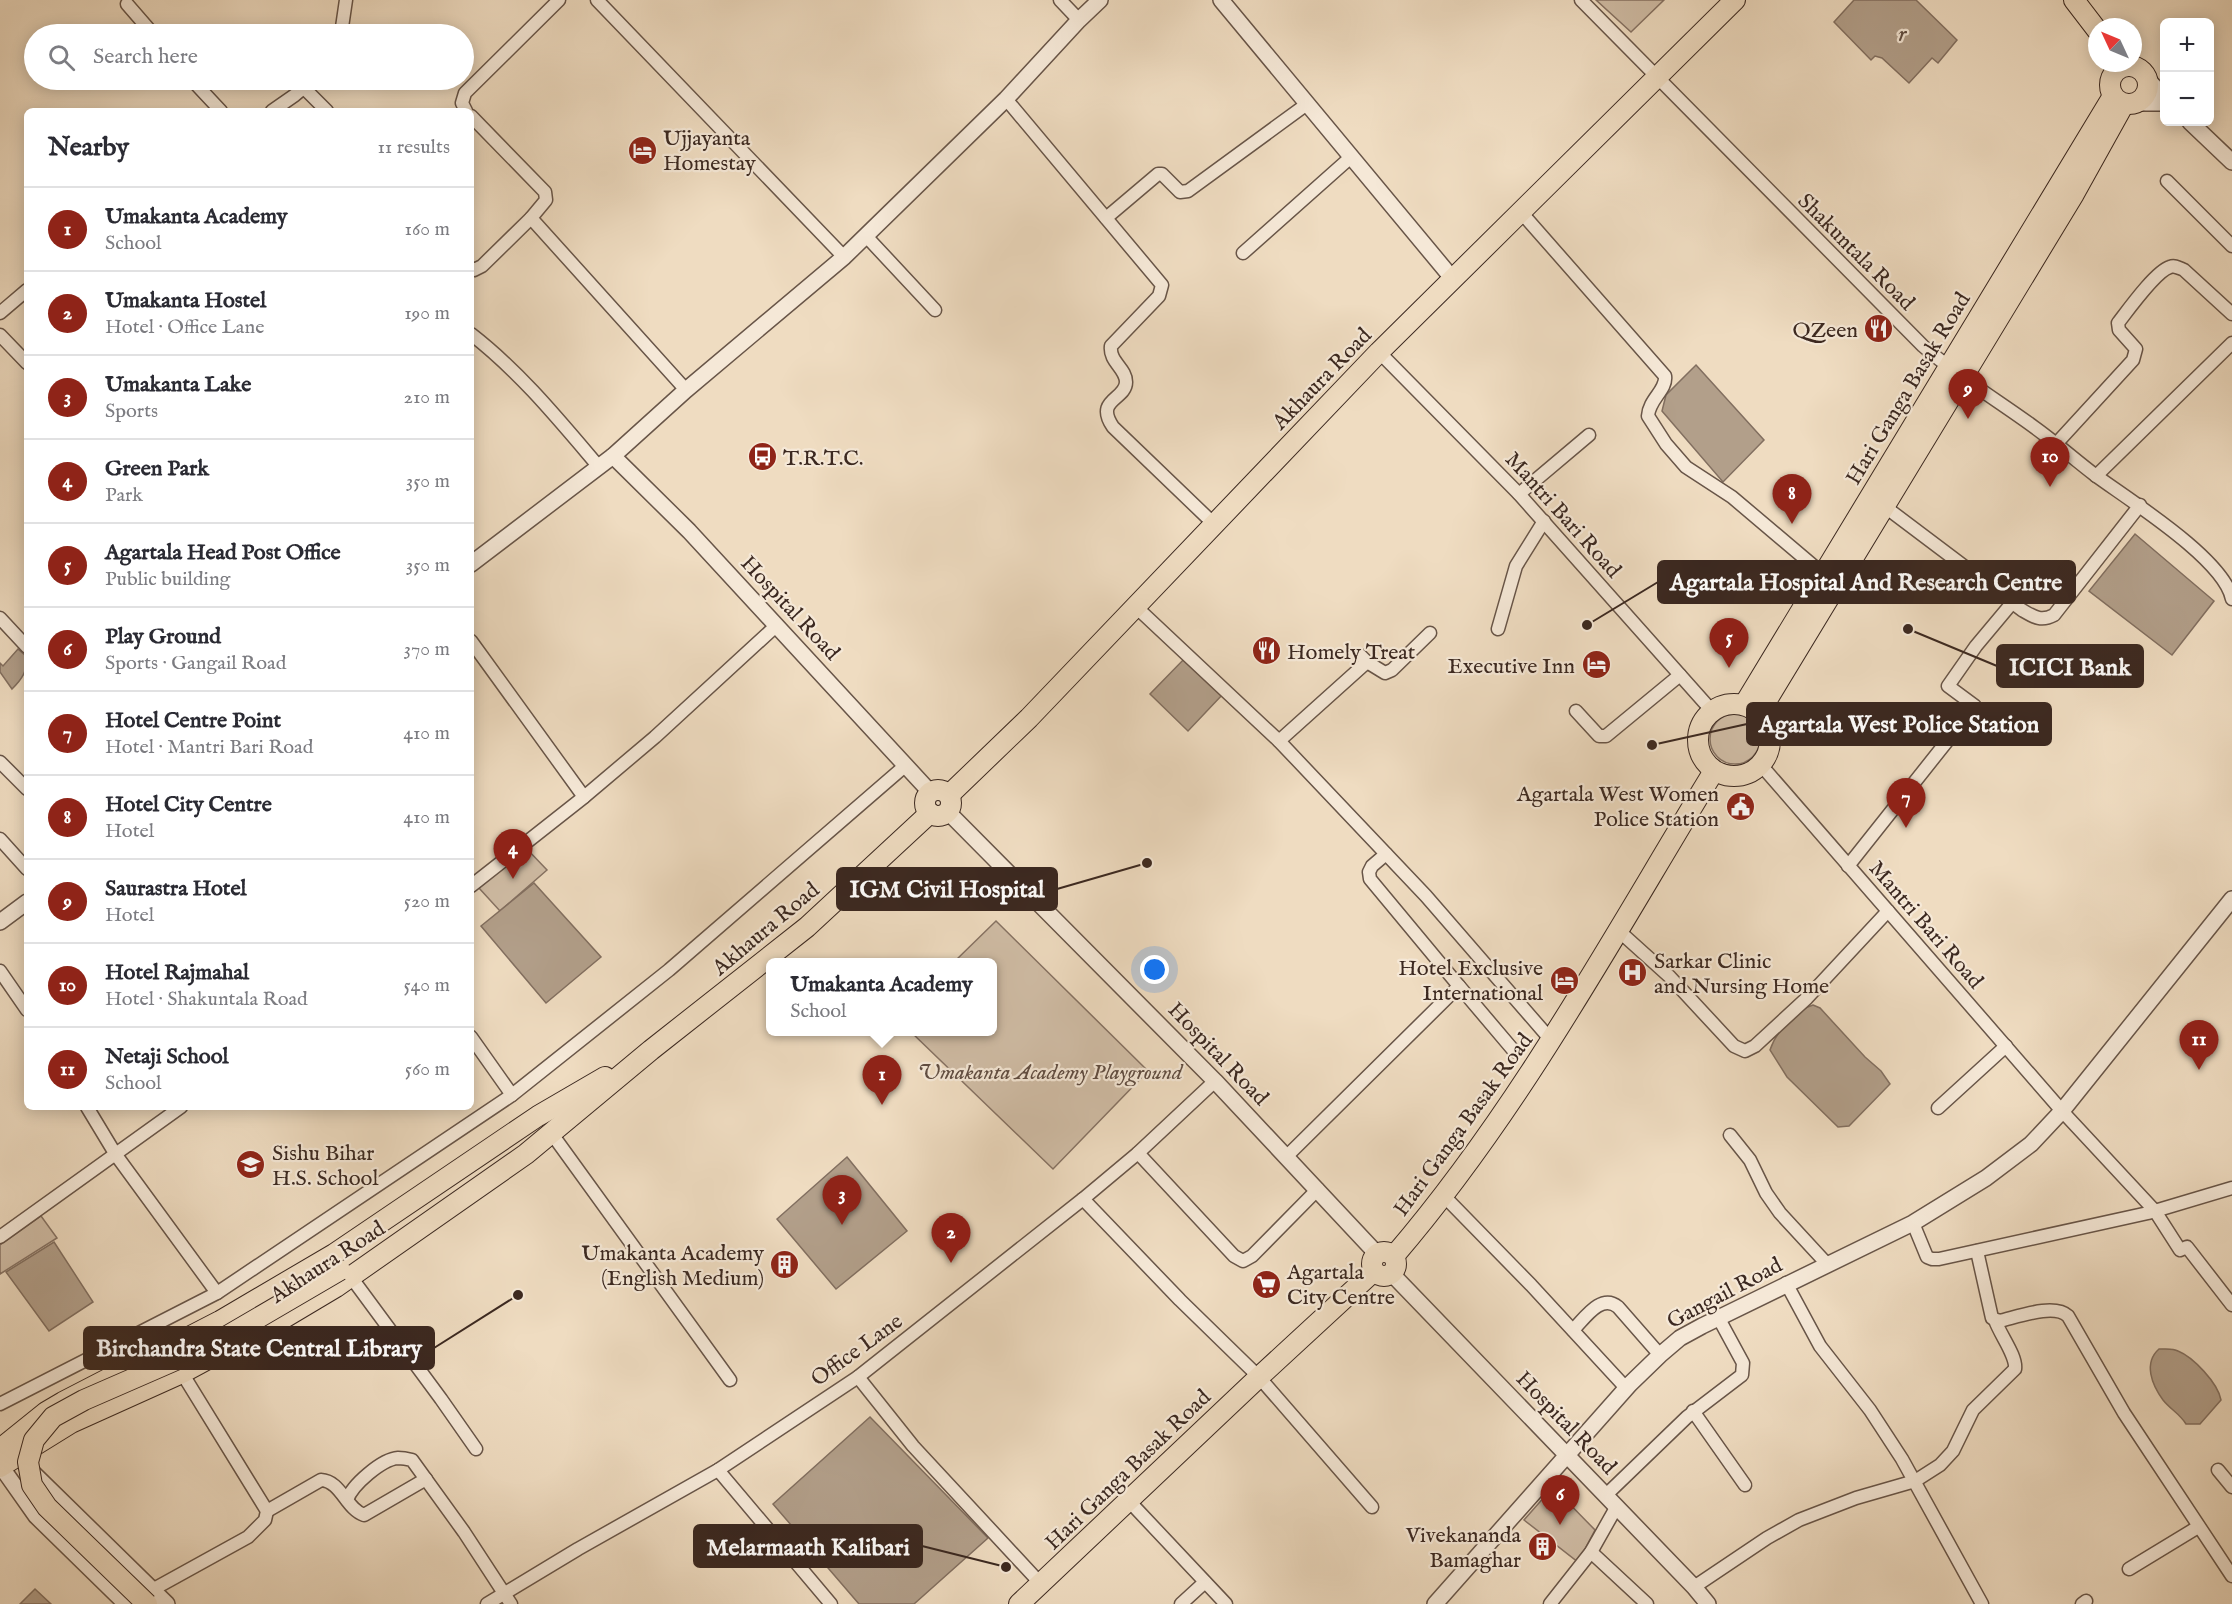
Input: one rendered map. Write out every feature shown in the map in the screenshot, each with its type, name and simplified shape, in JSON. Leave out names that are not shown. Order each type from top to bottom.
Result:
[{"type":"main road","name":"Akhaura Road","points":[[768,958],[807,927],[1029,718],[1379,352],[1735,0]]},
{"type":"main road","points":[[2074,0],[2088,18]]},
{"type":"main road","points":[[2116,72],[2111,78],[2110,90],[2125,101],[2147,94],[2149,81],[2142,71]]},
{"type":"main road","name":"Hari Ganga Basak Road","points":[[1751,709],[1823,574],[1955,372],[2125,101]]},
{"type":"main road","name":"Hari Ganga Basak Road","points":[[1751,709],[1884,506],[1955,372]]},
{"type":"main road","points":[[1733,704],[1751,709],[1765,720],[1771,739],[1766,758],[1761,765],[1743,776],[1733,777],[1714,771],[1705,763],[1697,741],[1704,719],[1712,711],[1733,704]]},
{"type":"main road","name":"Hari Ganga Basak Road","points":[[1019,1604],[1259,1377],[1384,1264],[1443,1195],[1470,1161],[1551,1040],[1714,771]]},
{"type":"main road","name":"Akhaura Road","points":[[4,1456],[182,1373],[284,1318],[345,1273],[552,1134],[651,1050],[766,959]]},
{"type":"main road","name":"Akhaura Road","points":[[4,1456],[46,1412],[220,1322],[334,1254],[538,1116],[651,1050]]},
{"type":"main road","points":[[150,1597],[47,1508],[32,1485],[28,1462],[34,1440],[53,1417],[84,1400],[217,1342],[345,1273],[651,1050]]},
{"type":"street","points":[[342,24],[346,0]]},
{"type":"street","points":[[474,84],[559,0]]},
{"type":"street","points":[[597,0],[844,257]]},
{"type":"street","points":[[1060,0],[1079,20]]},
{"type":"street","points":[[474,562],[613,456],[686,390],[844,257],[1006,99],[1100,0]]},
{"type":"street","points":[[1221,0],[1452,278]]},
{"type":"street","name":"Shakuntala Road","points":[[1581,0],[1656,79],[1914,338],[1955,372],[2056,444],[2096,476],[2140,505],[2211,565],[2229,577],[2232,599]]},
{"type":"street","points":[[128,4],[145,24]]},
{"type":"street","points":[[2149,81],[2160,93]]},
{"type":"street","points":[[201,90],[218,108]]},
{"type":"street","points":[[276,108],[300,90]]},
{"type":"street","points":[[312,90],[325,108]]},
{"type":"street","points":[[464,108],[462,103],[468,90]]},
{"type":"street","points":[[1006,99],[1162,285],[1159,296],[1112,346],[1112,358],[1126,382],[1109,405],[1106,412],[1107,419],[1113,428],[1215,525]]},
{"type":"street","points":[[2125,101],[2160,103]]},
{"type":"street","points":[[1106,218],[1158,174],[1166,176],[1180,192],[1188,191],[1307,104]]},
{"type":"street","points":[[474,119],[545,192],[546,200],[482,266],[474,270]]},
{"type":"street","points":[[2194,126],[2232,162]]},
{"type":"street","points":[[1243,253],[1351,157]]},
{"type":"street","points":[[2167,181],[2232,246]]},
{"type":"street","points":[[1520,211],[1665,376],[1664,386],[1650,403],[1648,416],[1666,444],[1686,467],[1732,497],[1823,574]]},
{"type":"street","points":[[531,218],[686,390]]},
{"type":"street","points":[[866,236],[935,310]]},
{"type":"street","points":[[2056,444],[2133,360],[2136,349],[2119,330],[2118,323],[2155,278],[2168,267],[2175,266],[2184,270],[2232,314]]},
{"type":"street","points":[[0,313],[24,293]]},
{"type":"street","points":[[0,335],[24,360]]},
{"type":"street","points":[[474,336],[501,357],[520,376],[599,467]]},
{"type":"street","points":[[2096,476],[2232,343]]},
{"type":"street","name":"Mantri Bari Road","points":[[1379,352],[1519,494],[1712,711]]},
{"type":"street","points":[[1519,494],[1589,435]]},
{"type":"street","name":"Hospital Road","points":[[613,456],[689,531],[939,803],[1287,1156],[1384,1264],[1708,1604]]},
{"type":"street","points":[[1884,506],[2012,603],[2038,620],[2046,620],[2054,615],[2140,505]]},
{"type":"street","points":[[1498,629],[1516,566],[1544,521]]},
{"type":"street","points":[[1848,866],[1975,706],[1948,686],[1976,646],[2012,603]]},
{"type":"street","points":[[1135,606],[1279,741],[1426,896],[1551,1040]]},
{"type":"street","points":[[0,618],[24,644]]},
{"type":"street","points":[[474,884],[655,737],[777,625]]},
{"type":"street","points":[[1279,741],[1363,658],[1385,673],[1392,670],[1430,633]]},
{"type":"street","points":[[474,645],[584,796]]},
{"type":"street","points":[[1576,711],[1595,733],[1599,736],[1606,736],[1680,675]]},
{"type":"street","points":[[0,762],[24,786]]},
{"type":"street","points":[[0,1404],[217,1293],[512,1095],[669,970],[906,765]]},
{"type":"street","name":"Mantri Bari Road","points":[[1761,765],[2062,1111],[2156,1211],[2180,1250],[2187,1247],[2232,1305]]},
{"type":"street","points":[[0,839],[24,865]]},
{"type":"street","points":[[1386,854],[1368,872],[1370,879],[1514,1051]]},
{"type":"street","name":"Gangail Road","points":[[1434,1604],[1626,1388],[1660,1354],[1680,1338],[1786,1283],[1914,1223],[1986,1178],[2031,1144],[2062,1111],[2232,899]]},
{"type":"street","points":[[0,922],[24,904]]},
{"type":"street","points":[[1619,931],[1670,977],[1734,1046],[1745,1051],[1755,1046],[1808,998],[1888,911]]},
{"type":"street","points":[[0,971],[24,1006]]},
{"type":"street","points":[[1287,1156],[1459,986]]},
{"type":"street","points":[[474,1041],[512,1095]]},
{"type":"street","points":[[1938,1108],[2006,1046]]},
{"type":"street","name":"Office Lane","points":[[487,1604],[507,1599],[578,1549],[718,1470],[858,1377],[1083,1199],[1215,1081]]},
{"type":"street","points":[[89,1110],[116,1155],[217,1293]]},
{"type":"street","points":[[0,1237],[177,1110]]},
{"type":"street","points":[[552,1134],[730,1380]]},
{"type":"street","points":[[1730,1135],[1750,1160],[1766,1193],[1780,1213],[1827,1264]]},
{"type":"street","points":[[1137,1153],[1234,1256],[1242,1261],[1252,1256],[1318,1189]]},
{"type":"street","points":[[1914,1223],[1929,1259],[1939,1259],[2156,1211],[2232,1188]]},
{"type":"street","points":[[1443,1195],[1626,1388]]},
{"type":"street","points":[[1083,1199],[1180,1300],[1259,1377],[1372,1508]]},
{"type":"street","points":[[1694,1587],[1767,1538],[1799,1520],[1856,1498],[1915,1481],[1947,1459],[1973,1410],[2015,1369],[2016,1360],[2002,1338],[1995,1320],[1990,1315],[1977,1251]]},
{"type":"street","points":[[345,1273],[476,1449]]},
{"type":"street","points":[[1786,1283],[1820,1346],[1870,1410],[1915,1481],[1982,1604]]},
{"type":"street","points":[[1573,1330],[1601,1303],[1610,1302],[1618,1307],[1660,1354]]},
{"type":"street","points":[[1995,1320],[2049,1310],[2060,1311],[2068,1316],[2124,1413],[2232,1576]]},
{"type":"street","points":[[1550,1604],[1591,1551],[1611,1501],[1693,1411],[1738,1379],[1744,1371],[1743,1363],[1718,1317]]},
{"type":"street","points":[[150,1597],[248,1537],[265,1520],[267,1511],[182,1373]]},
{"type":"street","points":[[858,1377],[913,1446],[1041,1584]]},
{"type":"street","points":[[1693,1411],[1745,1485]]},
{"type":"street","points":[[4,1456],[50,1488],[150,1597],[166,1604]]},
{"type":"street","points":[[4,1456],[36,1516],[126,1604]]},
{"type":"street","points":[[346,1500],[350,1490],[363,1477],[395,1458],[412,1460],[464,1532],[507,1599]]},
{"type":"street","points":[[718,1470],[831,1604]]},
{"type":"street","points":[[2218,1470],[2232,1487]]},
{"type":"street","points":[[267,1511],[321,1480],[335,1487],[357,1512],[367,1514],[426,1479]]},
{"type":"street","points":[[1129,1501],[1226,1604]]},
{"type":"street","points":[[2129,1569],[2198,1527]]},
{"type":"street","points":[[1591,1551],[1647,1604]]},
{"type":"street","points":[[1180,1604],[1205,1582]]},
{"type":"green space","points":[[1596,0],[1664,0],[1631,32]]},
{"type":"green space","points":[[1730,714],[1740,714],[1753,721],[1760,734],[1760,744],[1753,757],[1740,764],[1730,764],[1721,760],[1714,753],[1710,744],[1710,734],[1714,725],[1721,718]]},
{"type":"green space","points":[[526,848],[547,870],[500,911],[479,888]]},
{"type":"green space","name":"Umakanta Academy Playground","points":[[996,921],[1148,1071],[1053,1169],[915,1036],[997,1036],[997,958],[958,958]]},
{"type":"green space","points":[[41,1216],[57,1238],[0,1274],[0,1245]]},
{"type":"green space","points":[[1553,1487],[1595,1530],[1578,1562],[1524,1520]]},
{"type":"water","name":"r","points":[[1854,0],[1916,0],[1957,40],[1938,63],[1932,58],[1909,83],[1882,58],[1875,56],[1871,60],[1834,22]]},
{"type":"water","points":[[1696,365],[1764,440],[1723,482],[1662,411],[1666,395]]},
{"type":"water","points":[[2135,534],[2214,601],[2172,655],[2089,591]]},
{"type":"water","points":[[18,649],[24,654],[24,672],[12,689],[0,672],[0,663],[3,666]]},
{"type":"water","points":[[1186,657],[1223,694],[1188,731],[1150,694]]},
{"type":"water","points":[[534,883],[601,957],[546,1003],[481,926]]},
{"type":"water","points":[[1813,1005],[1820,1008],[1881,1071],[1890,1084],[1849,1126],[1838,1127],[1787,1077],[1770,1050],[1787,1023],[1799,1012]]},
{"type":"water","points":[[847,1157],[907,1231],[836,1289],[777,1219]]},
{"type":"water","points":[[54,1242],[93,1302],[49,1331],[6,1272]]},
{"type":"water","points":[[2159,1349],[2174,1349],[2191,1359],[2204,1371],[2219,1393],[2221,1400],[2200,1424],[2186,1424],[2155,1388],[2150,1367]]},
{"type":"water","points":[[870,1417],[988,1538],[914,1604],[859,1604],[773,1504]]},
{"type":"water","points":[[35,1589],[51,1604],[20,1604]]},
{"type":"place","name":"Ujjayanta Homestay","points":[[642,150]]},
{"type":"place","name":"QZeen","points":[[1879,329]]},
{"type":"place","name":"Saurastra Hotel","points":[[1968,419]]},
{"type":"place","name":"T.R.T.C.","points":[[762,457]]},
{"type":"place","name":"Hotel Rajmahal","points":[[2050,487]]},
{"type":"place","name":"Hotel City Centre","points":[[1792,524]]},
{"type":"place","name":"Agartala Hospital And Research Centre","points":[[1587,625]]},
{"type":"place","name":"ICICI Bank","points":[[1908,629]]},
{"type":"place","name":"Homely Treat","points":[[1266,651]]},
{"type":"place","name":"Executive Inn","points":[[1596,665]]},
{"type":"place","name":"Agartala Head Post Office","points":[[1729,668]]},
{"type":"place","name":"Agartala West Police Station","points":[[1652,745]]},
{"type":"place","name":"Agartala West Women Police Station","points":[[1740,806]]},
{"type":"place","name":"Hotel Centre Point","points":[[1906,828]]},
{"type":"place","name":"IGM Civil Hospital","points":[[1147,863]]},
{"type":"place","name":"Green Park","points":[[513,879]]},
{"type":"place","name":"Sarkar Clinic and Nursing Home","points":[[1633,973]]},
{"type":"place","name":"Hotel Exclusive International","points":[[1564,980]]},
{"type":"place","name":"Netaji School","points":[[2199,1070]]},
{"type":"place","name":"Umakanta Academy","points":[[882,1105]]},
{"type":"place","name":"Sishu Bihar H.S. School","points":[[251,1165]]},
{"type":"place","name":"Umakanta Lake","points":[[842,1225]]},
{"type":"place","name":"Umakanta Hostel","points":[[951,1263]]},
{"type":"place","name":"Umakanta Academy (English Medium)","points":[[785,1265]]},
{"type":"place","name":"Agartala City Centre","points":[[1266,1284]]},
{"type":"place","name":"Birchandra State Central Library","points":[[518,1295]]},
{"type":"place","name":"Play Ground","points":[[1560,1525]]},
{"type":"place","name":"Vivekananda Bamaghar","points":[[1542,1547]]},
{"type":"place","name":"Melarmaath Kalibari","points":[[1006,1567]]}]
